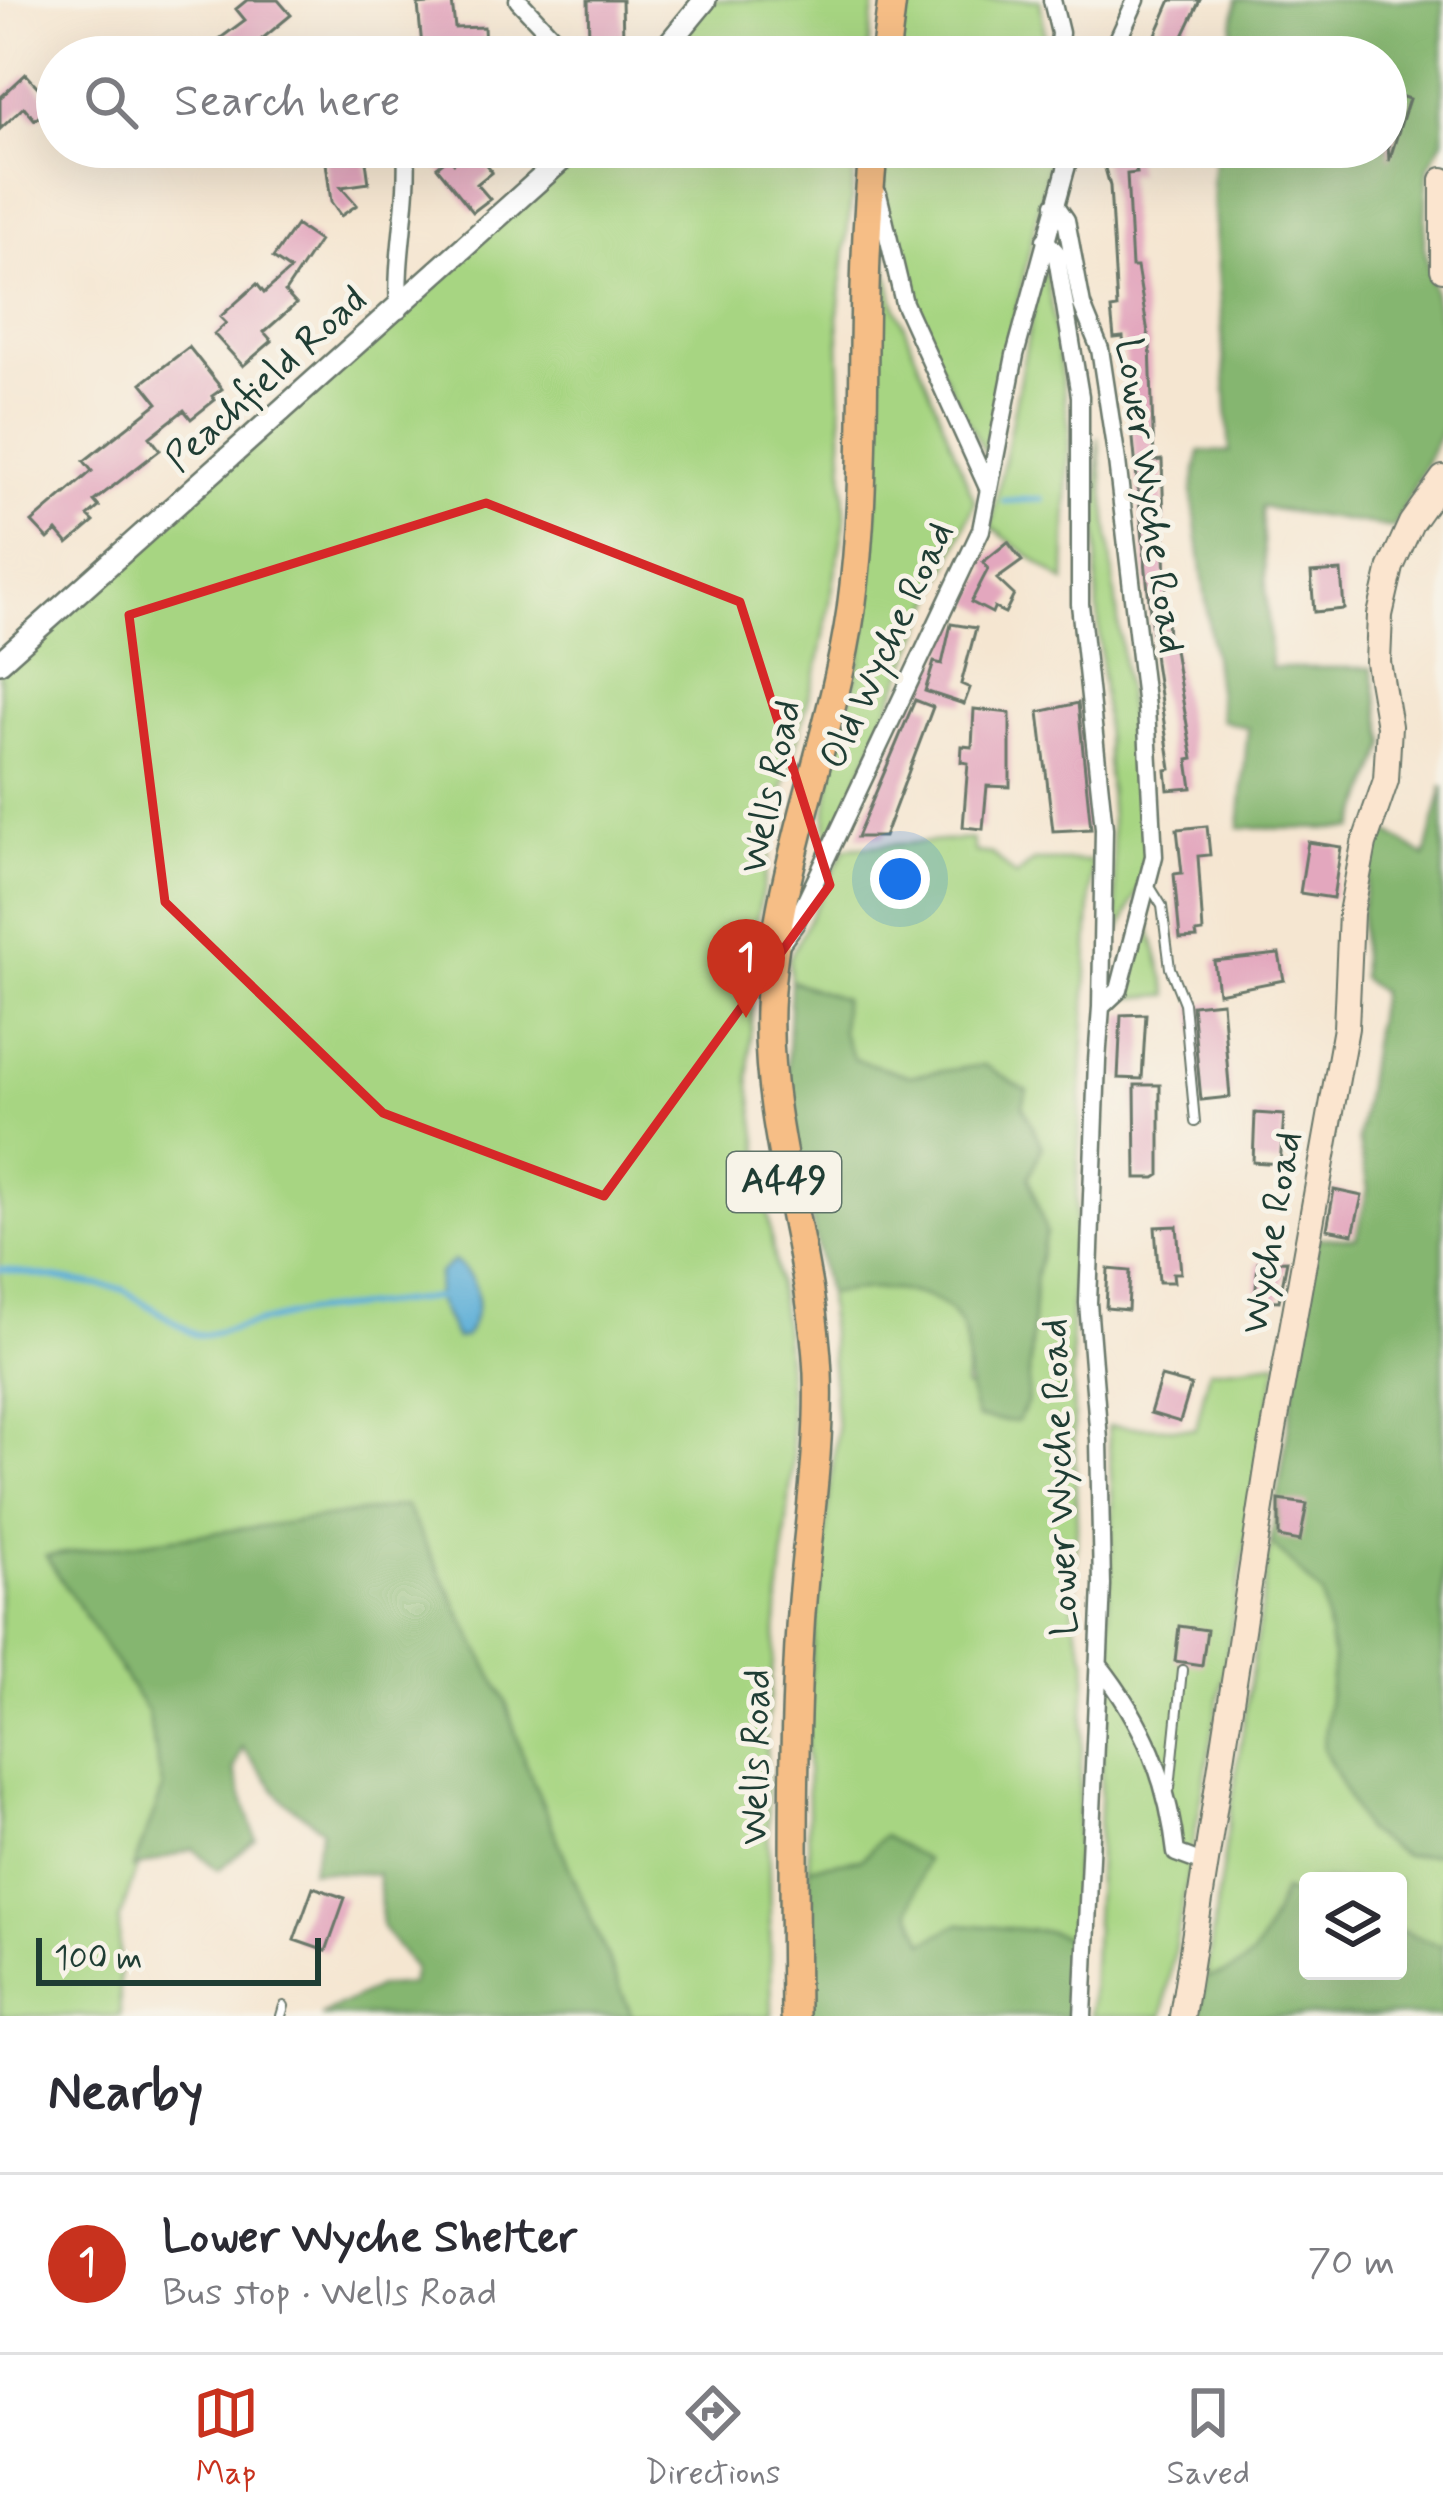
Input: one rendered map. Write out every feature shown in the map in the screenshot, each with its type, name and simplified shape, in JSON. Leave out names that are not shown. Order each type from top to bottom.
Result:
[{"type":"highway","points":[[888,36],[892,0]]},
{"type":"highway","name":"Wells Road","points":[[794,2016],[793,1768],[800,1622],[820,1448],[818,1366],[779,1153],[769,1007],[777,950],[850,615],[862,514],[860,353],[872,168]]},
{"type":"main road","points":[[1443,180],[1443,269]]},
{"type":"main road","name":"Wyche Road","points":[[1182,2016],[1203,1864],[1346,1028],[1351,913],[1364,844],[1386,780],[1389,726],[1378,662],[1380,615],[1397,553],[1443,478]]},
{"type":"street","points":[[518,0],[551,36]]},
{"type":"street","points":[[676,36],[706,0]]},
{"type":"street","points":[[1052,0],[1056,36]]},
{"type":"street","points":[[1120,36],[1136,0]]},
{"type":"street","points":[[399,311],[407,168]]},
{"type":"street","name":"Peachfield Road","points":[[0,662],[554,168]]},
{"type":"street","points":[[876,168],[904,304],[988,488]]},
{"type":"street","name":"Old Wyche Road","points":[[777,950],[795,923],[981,530],[1064,168]]},
{"type":"street","name":"Lower Wyche Road","points":[[1055,204],[1066,220],[1082,305],[1100,349],[1146,708],[1154,856],[1119,990],[1101,1007]]},
{"type":"street","name":"Lower Wyche Road","points":[[1045,241],[1056,252],[1080,396],[1080,604],[1104,828],[1088,1303],[1102,1505],[1084,2016]]},
{"type":"street","points":[[1098,1664],[1140,1728],[1170,1795],[1176,1853],[1203,1864]]},
{"type":"lane","points":[[1149,884],[1162,906],[1169,968],[1184,1003],[1195,1122]]},
{"type":"lane","points":[[1170,1795],[1182,1670]]},
{"type":"highlighted area","points":[[486,503],[740,602],[830,885],[604,1196],[383,1113],[165,902],[129,615]]},
{"type":"green space","points":[[705,0],[875,0],[870,36],[675,36]]},
{"type":"green space","points":[[903,0],[1040,0],[1045,36],[899,36]]},
{"type":"green space","points":[[1237,0],[1443,0],[1443,140],[1428,168],[1424,245],[1443,335],[1443,428],[1394,528],[1261,507],[1271,668],[1371,668],[1386,744],[1354,829],[1239,828],[1248,728],[1221,720],[1192,491],[1200,451],[1230,452],[1212,178],[1213,168],[1407,168],[1407,36],[1231,36]]},
{"type":"green space","points":[[553,168],[855,168],[838,313],[845,520],[819,662],[782,792],[754,932],[749,1078],[784,1329],[793,1459],[766,1733],[772,2016],[632,2016],[524,1760],[506,1702],[266,1527],[46,1556],[147,1711],[163,1789],[119,1921],[120,2016],[0,2016],[0,662]]},
{"type":"green space","points":[[882,168],[1047,168],[985,453],[913,305],[887,224]]},
{"type":"green space","points":[[875,216],[894,301],[975,502],[828,852],[828,798],[864,637],[874,532]]},
{"type":"green space","points":[[1046,272],[1069,427],[1065,582],[991,527],[1040,275]]},
{"type":"green space","points":[[1098,437],[1127,701],[1154,856],[1118,934],[1097,594]]},
{"type":"green space","points":[[1443,786],[1443,1853],[1405,1856],[1365,1831],[1323,1748],[1333,1660],[1322,1595],[1271,1542],[1317,1238],[1356,1238],[1368,1189],[1358,1138],[1380,992],[1361,978],[1361,908],[1380,827],[1425,857]]},
{"type":"green space","points":[[972,839],[975,852],[992,854],[1016,876],[1034,861],[1092,861],[1071,1319],[1077,1527],[1073,1616],[1087,1662],[1071,1939],[1051,1932],[960,1924],[924,1942],[910,1910],[861,1860],[809,1867],[806,1707],[837,1430],[827,1294],[887,1289],[928,1297],[945,1306],[966,1339],[965,1387],[1027,1403],[1036,1274],[1046,1232],[1029,1177],[1042,1147],[1023,1106],[984,1065],[910,1076],[854,1059],[842,1032],[843,999],[791,981],[789,959],[845,848]]},
{"type":"green space","points":[[1149,924],[1169,995],[1125,998]]},
{"type":"green space","points":[[791,981],[843,999],[842,1032],[854,1059],[910,1076],[984,1065],[1027,1091],[1023,1106],[1042,1147],[1029,1177],[1046,1232],[1036,1274],[1027,1404],[1017,1422],[977,1418],[966,1343],[960,1323],[947,1308],[910,1292],[827,1294],[786,1100]]},
{"type":"green space","points":[[1278,1362],[1163,2016],[1091,2016],[1113,1506],[1108,1426],[1196,1429],[1209,1370]]},
{"type":"green space","points":[[406,1506],[506,1702],[524,1760],[632,2016],[320,2016],[378,1987],[411,1984],[414,1968],[382,1927],[378,1874],[311,1871],[322,1829],[283,1800],[242,1747],[234,1770],[256,1839],[218,1870],[193,1849],[133,1868],[163,1789],[147,1711],[46,1556]]},
{"type":"green space","points":[[1271,1542],[1322,1594],[1333,1660],[1323,1748],[1365,1830],[1405,1856],[1443,1853],[1443,1947],[1407,1933],[1407,1872],[1299,1872],[1299,1896],[1283,1892],[1250,1959],[1206,1977]]},
{"type":"green space","points":[[884,1836],[926,1860],[910,1910],[924,1942],[959,1924],[1051,1932],[1071,1939],[1069,2016],[809,2016],[809,1867],[861,1859]]},
{"type":"green space","points":[[1283,1891],[1299,1896],[1299,1980],[1407,1980],[1407,1933],[1443,1947],[1443,2016],[1199,2016],[1206,1977],[1238,1967],[1264,1937]]},
{"type":"water","points":[[454,1261],[471,1278],[477,1296],[471,1326],[465,1337],[456,1339],[436,1298],[439,1273]]},
{"type":"building","points":[[247,0],[278,0],[291,15],[266,36],[223,36],[245,20],[236,9]]},
{"type":"building","points":[[588,0],[622,0],[623,36],[589,36]]},
{"type":"building","points":[[1171,0],[1200,0],[1183,36],[1155,36]]},
{"type":"building","points":[[452,2],[455,28],[484,27],[484,36],[421,36],[418,5]]},
{"type":"building","points":[[26,74],[36,85],[36,119],[24,107],[0,129],[0,98]]},
{"type":"building","points":[[327,168],[367,168],[369,183],[341,187],[357,205],[341,216],[331,202]]},
{"type":"building","points":[[438,168],[489,168],[492,172],[477,184],[490,199],[473,212]]},
{"type":"building","points":[[1105,168],[1136,168],[1137,173],[1127,174],[1132,267],[1137,267],[1150,345],[1154,461],[1162,460],[1168,644],[1173,644],[1193,759],[1188,760],[1192,788],[1168,790],[1166,770],[1171,769],[1155,662],[1123,337],[1114,338],[1111,309],[1117,308]]},
{"type":"building","points":[[296,225],[319,241],[285,292],[296,304],[264,332],[272,341],[243,366],[214,334],[226,323],[220,317],[257,284],[264,293],[290,270],[273,258]]},
{"type":"building","points":[[189,347],[222,389],[212,396],[215,400],[191,419],[184,410],[150,437],[160,450],[94,501],[99,507],[88,516],[94,522],[68,544],[57,531],[48,539],[32,522],[92,471],[84,461],[158,403],[142,383]]},
{"type":"building","points":[[1008,542],[1022,561],[997,579],[1014,595],[1005,613],[994,608],[992,613],[971,602],[988,569],[983,562]]},
{"type":"building","points":[[1341,571],[1344,609],[1314,612],[1311,573]]},
{"type":"building","points":[[951,624],[976,628],[961,684],[970,688],[964,704],[925,691],[934,662],[942,664]]},
{"type":"building","points":[[915,700],[933,707],[884,837],[857,837]]},
{"type":"building","points":[[1078,703],[1091,829],[1053,831],[1039,712]]},
{"type":"building","points":[[974,709],[1010,713],[1010,787],[987,786],[983,829],[963,827],[968,763],[961,762],[962,746],[972,747]]},
{"type":"building","points":[[1207,826],[1210,855],[1198,856],[1203,932],[1196,933],[1197,938],[1180,939],[1174,874],[1182,873],[1177,829]]},
{"type":"building","points":[[1308,842],[1341,847],[1333,898],[1300,893]]},
{"type":"building","points":[[1279,954],[1284,980],[1218,993],[1214,961]]},
{"type":"building","points":[[1222,1002],[1230,1097],[1201,1100],[1192,1005]]},
{"type":"building","points":[[1146,1014],[1142,1079],[1118,1078],[1121,1015]]},
{"type":"building","points":[[1135,1085],[1160,1085],[1160,1175],[1155,1178],[1136,1178]]},
{"type":"building","points":[[1255,1113],[1284,1115],[1280,1164],[1253,1162]]},
{"type":"building","points":[[1334,1190],[1362,1196],[1353,1234],[1327,1229]]},
{"type":"building","points":[[1177,1226],[1181,1273],[1173,1273],[1174,1282],[1159,1282],[1155,1227]]},
{"type":"building","points":[[1287,1261],[1279,1301],[1255,1300],[1258,1262]]},
{"type":"building","points":[[1108,1269],[1130,1271],[1128,1310],[1106,1308]]},
{"type":"building","points":[[1161,1377],[1191,1385],[1180,1422],[1150,1413]]},
{"type":"building","points":[[1279,1500],[1307,1504],[1300,1541],[1279,1537]]},
{"type":"building","points":[[1179,1626],[1207,1630],[1202,1665],[1175,1661]]},
{"type":"building","points":[[313,1887],[345,1898],[326,1951],[294,1940]]},
{"type":"waterway","points":[[1004,501],[1042,499]]},
{"type":"waterway","points":[[0,1269],[122,1289],[194,1334],[205,1335],[304,1312],[436,1298]]},
{"type":"place","name":"Lower Wyche Shelter","points":[[746,1018]]}]
